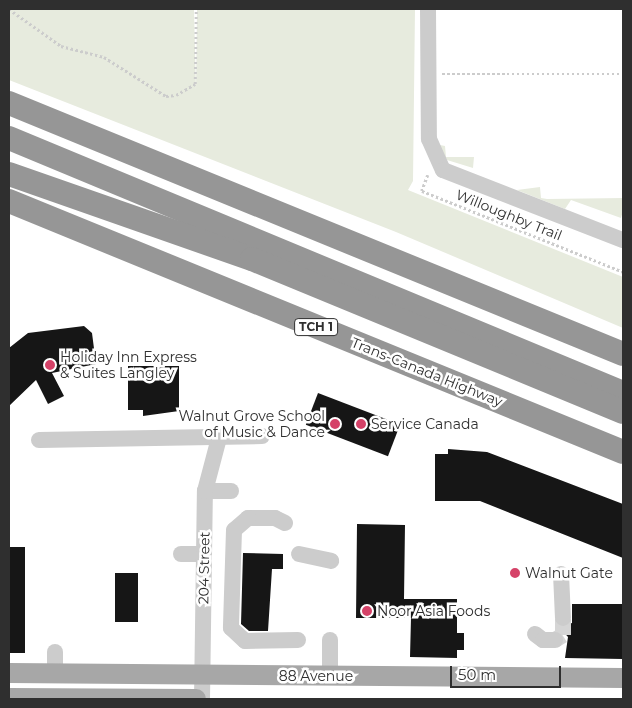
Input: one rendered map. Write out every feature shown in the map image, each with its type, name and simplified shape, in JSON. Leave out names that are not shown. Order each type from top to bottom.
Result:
[{"type":"highway","points":[[9,103],[623,354]]},
{"type":"highway","points":[[9,138],[623,393]]},
{"type":"highway","points":[[9,174],[252,259],[623,412]]},
{"type":"highway","name":"Trans-Canada Highway","points":[[9,201],[623,452]]},
{"type":"main road","name":"88 Avenue","points":[[9,673],[623,678]]},
{"type":"main road","points":[[9,698],[196,699]]},
{"type":"street","points":[[428,9],[429,139],[434,157],[443,170],[623,240]]},
{"type":"street","points":[[39,440],[262,436]]},
{"type":"street","name":"204 Street","points":[[202,699],[205,491],[219,438]]},
{"type":"street","points":[[205,491],[231,492]]},
{"type":"street","points":[[292,523],[275,528],[239,524],[233,538],[233,633],[246,641],[298,640]]},
{"type":"street","points":[[181,554],[204,554]]},
{"type":"street","points":[[299,554],[332,561]]},
{"type":"street","points":[[561,574],[563,618]]},
{"type":"street","points":[[534,634],[543,640],[555,640]]},
{"type":"street","points":[[330,640],[330,676]]},
{"type":"street","points":[[55,652],[55,674]]},
{"type":"path","points":[[9,9],[61,46],[104,57],[157,93],[176,95],[195,84],[196,9]]},
{"type":"path","points":[[428,74],[623,74]]},
{"type":"path","name":"Willoughby Trail","points":[[434,157],[422,191],[623,272]]},
{"type":"shaded area","points":[[9,9],[194,9],[196,91],[197,9],[415,9],[413,181],[408,190],[623,277],[623,328],[396,232],[9,80]]},
{"type":"shaded area","points":[[440,145],[445,146],[446,157],[474,157],[473,168],[447,160],[438,149]]},
{"type":"shaded area","points":[[540,187],[541,198],[547,199],[623,198],[621,218],[571,200],[565,209],[517,190]]},
{"type":"building","name":"Holiday Inn Express & Suites Langley","points":[[84,326],[92,333],[96,364],[52,373],[64,396],[48,404],[36,380],[9,406],[9,348],[28,333]]},
{"type":"building","points":[[128,366],[179,366],[179,411],[143,416],[143,410],[128,410]]},
{"type":"building","points":[[318,393],[400,425],[388,456],[306,425]]},
{"type":"building","points":[[448,449],[487,452],[623,504],[623,558],[480,501],[435,501],[435,454],[448,454]]},
{"type":"building","points":[[357,524],[405,525],[404,599],[457,599],[457,633],[464,633],[464,650],[457,650],[457,658],[410,657],[411,618],[356,618]]},
{"type":"building","points":[[9,547],[25,547],[25,653],[9,653]]},
{"type":"building","points":[[243,553],[283,554],[283,569],[272,569],[268,631],[249,631],[241,624]]},
{"type":"building","points":[[115,573],[138,573],[138,622],[115,622]]},
{"type":"building","points":[[572,604],[623,604],[623,659],[565,658],[568,637],[559,627],[572,623]]},
{"type":"tunnel","points":[[555,640],[563,635],[563,618]]},
{"type":"place","name":"Holiday Inn Express & Suites Langley","points":[[50,365]]},
{"type":"place","name":"Walnut Grove School of Music & Dance","points":[[335,424]]},
{"type":"place","name":"Service Canada","points":[[361,424]]},
{"type":"place","name":"Walnut Gate","points":[[515,573]]},
{"type":"place","name":"Noor Asia Foods","points":[[367,611]]}]
